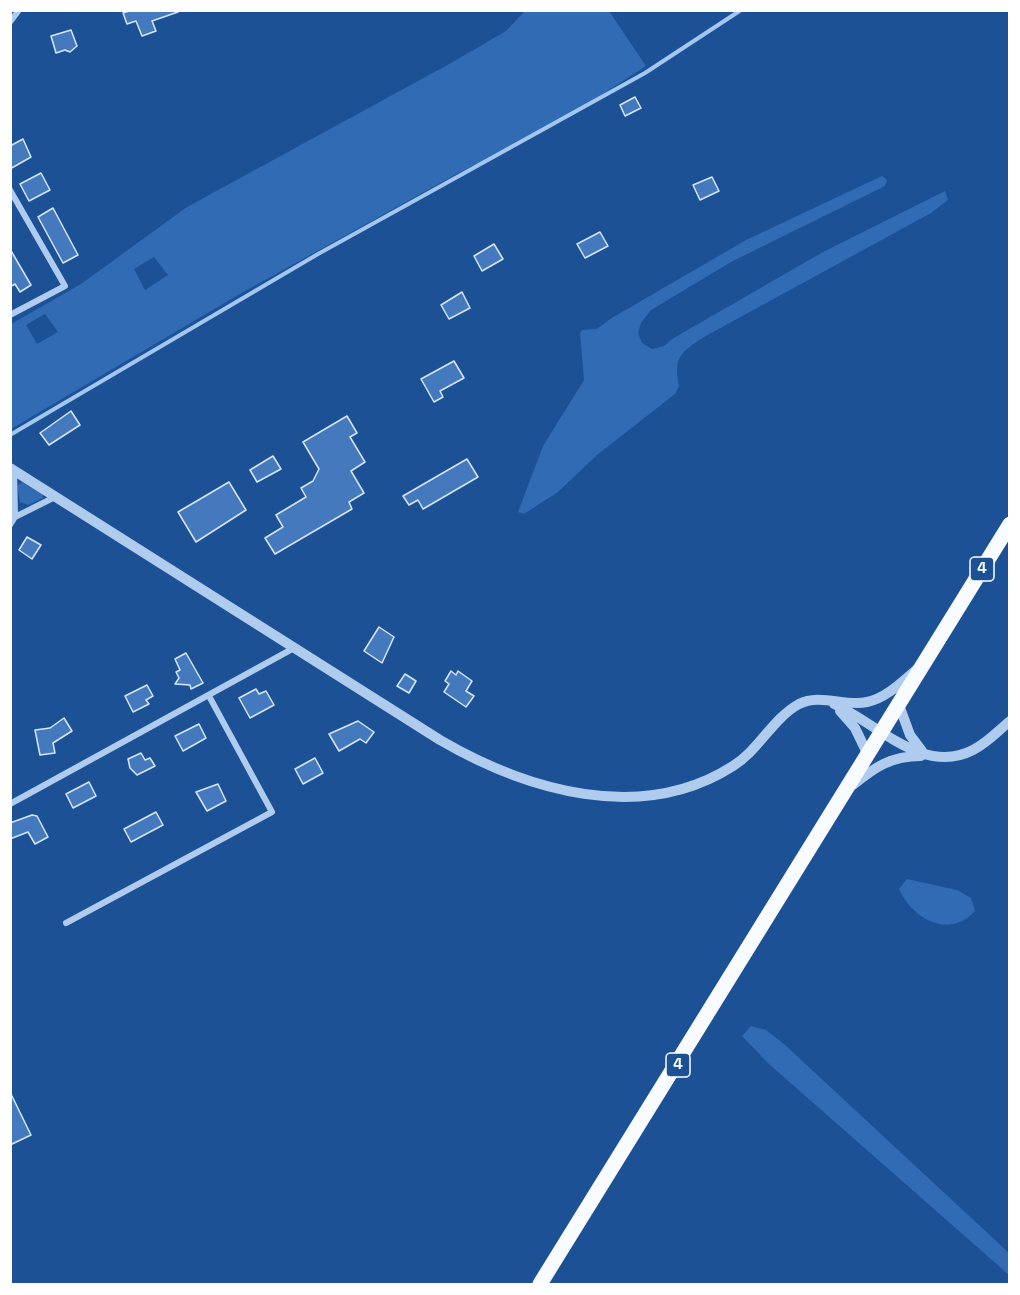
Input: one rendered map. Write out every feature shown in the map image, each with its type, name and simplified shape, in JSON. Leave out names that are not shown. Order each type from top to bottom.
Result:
[{"type":"main road","name":"4","points":[[540,1284],[1010,524]]},
{"type":"street","points":[[10,22],[19,10]]},
{"type":"street","points":[[10,190],[64,286],[10,315]]},
{"type":"street","points":[[12,469],[296,647],[402,717],[483,763],[530,782],[600,796],[662,793],[714,777],[736,764],[799,704],[825,700],[857,703],[871,700],[888,692],[924,665]]},
{"type":"street","points":[[12,469],[15,517]]},
{"type":"street","points":[[10,525],[15,517],[56,496]]},
{"type":"street","points":[[10,804],[296,647]]},
{"type":"street","points":[[66,923],[272,812],[209,696]]},
{"type":"street","points":[[825,700],[927,756]]},
{"type":"street","points":[[825,700],[851,722],[868,755]]},
{"type":"street","points":[[899,705],[910,735],[927,756]]},
{"type":"street","points":[[846,791],[876,767],[891,759],[927,756],[941,758],[962,755],[982,744],[1010,721]]},
{"type":"shaded area","points":[[526,10],[609,11],[646,66],[550,128],[460,172],[238,295],[11,429],[11,324],[81,284],[187,207],[506,31]],"holes":[[[154,257],[168,275],[145,290],[134,269]],[[45,314],[58,332],[37,344],[26,325]]]},
{"type":"shaded area","points":[[882,176],[887,180],[885,186],[731,262],[651,310],[641,323],[638,333],[642,343],[652,349],[664,346],[672,339],[823,252],[945,191],[948,200],[931,213],[704,337],[684,351],[678,362],[679,386],[675,394],[597,455],[558,492],[524,514],[518,512],[543,446],[584,380],[580,333],[582,330],[597,329],[610,319],[746,240]]},
{"type":"shaded area","points":[[22,482],[42,494],[43,498],[28,505],[20,502],[17,486]]},
{"type":"shaded area","points":[[907,879],[957,890],[971,898],[975,911],[955,924],[944,925],[933,922],[923,917],[905,900],[899,889]]},
{"type":"shaded area","points":[[751,1026],[766,1030],[784,1044],[1009,1253],[1009,1275],[769,1064],[742,1036]]},
{"type":"building","points":[[132,10],[178,10],[178,12],[152,21],[156,31],[142,36],[136,21],[127,24],[123,13]]},
{"type":"building","points":[[71,30],[77,46],[70,52],[65,50],[56,53],[51,36]]},
{"type":"building","points":[[635,97],[641,108],[625,116],[620,105]]},
{"type":"building","points":[[23,139],[31,157],[10,169],[10,146]]},
{"type":"building","points":[[41,173],[50,190],[29,201],[20,184]]},
{"type":"building","points":[[712,177],[719,191],[700,200],[693,185]]},
{"type":"building","points":[[53,208],[78,255],[63,263],[38,217]]},
{"type":"building","points":[[600,232],[608,246],[585,258],[577,244]]},
{"type":"building","points":[[494,244],[503,259],[482,271],[474,256]]},
{"type":"building","points":[[10,249],[31,285],[20,292],[15,284],[10,287]]},
{"type":"building","points":[[462,292],[470,308],[449,319],[441,305]]},
{"type":"building","points":[[454,361],[464,378],[440,391],[443,397],[434,402],[421,379]]},
{"type":"building","points":[[71,411],[80,425],[49,445],[40,433]]},
{"type":"building","points":[[347,416],[357,433],[350,437],[365,462],[351,471],[364,493],[349,502],[352,509],[275,554],[265,538],[283,527],[276,515],[306,497],[301,488],[313,481],[319,469],[303,442]]},
{"type":"building","points":[[273,456],[281,469],[257,482],[250,470]]},
{"type":"building","points":[[467,459],[478,477],[423,509],[418,500],[409,505],[403,496]]},
{"type":"building","points":[[229,482],[246,510],[196,542],[178,512]]},
{"type":"building","points":[[27,537],[41,545],[32,559],[19,550]]},
{"type":"building","points":[[379,627],[394,637],[382,663],[364,651]]},
{"type":"building","points":[[186,653],[203,683],[191,689],[190,685],[175,684],[179,678],[176,672],[180,670],[175,659]]},
{"type":"building","points":[[451,671],[456,675],[458,671],[472,681],[466,691],[474,696],[466,707],[444,692],[449,684],[445,681]]},
{"type":"building","points":[[405,674],[416,681],[409,693],[397,686]]},
{"type":"building","points":[[147,685],[153,696],[146,700],[149,704],[133,712],[125,696]]},
{"type":"building","points":[[256,689],[259,694],[266,691],[274,705],[250,718],[239,698]]},
{"type":"building","points":[[64,718],[72,731],[53,743],[55,753],[40,755],[35,730],[50,728]]},
{"type":"building","points":[[358,721],[374,732],[366,743],[360,739],[339,751],[329,734]]},
{"type":"building","points":[[199,724],[206,738],[183,751],[175,736]]},
{"type":"building","points":[[141,753],[145,760],[150,758],[155,766],[137,775],[130,768],[128,759]]},
{"type":"building","points":[[315,758],[323,773],[303,784],[295,769]]},
{"type":"building","points":[[89,782],[96,796],[73,808],[66,794]]},
{"type":"building","points":[[218,784],[226,801],[207,811],[196,792]]},
{"type":"building","points":[[156,812],[163,825],[131,842],[124,829]]},
{"type":"building","points":[[32,815],[37,816],[48,837],[35,844],[28,832],[10,839],[10,823]]},
{"type":"building","points":[[10,1092],[31,1135],[10,1145]]},
{"type":"waterway","points":[[10,435],[318,254],[645,73],[741,10]]}]
